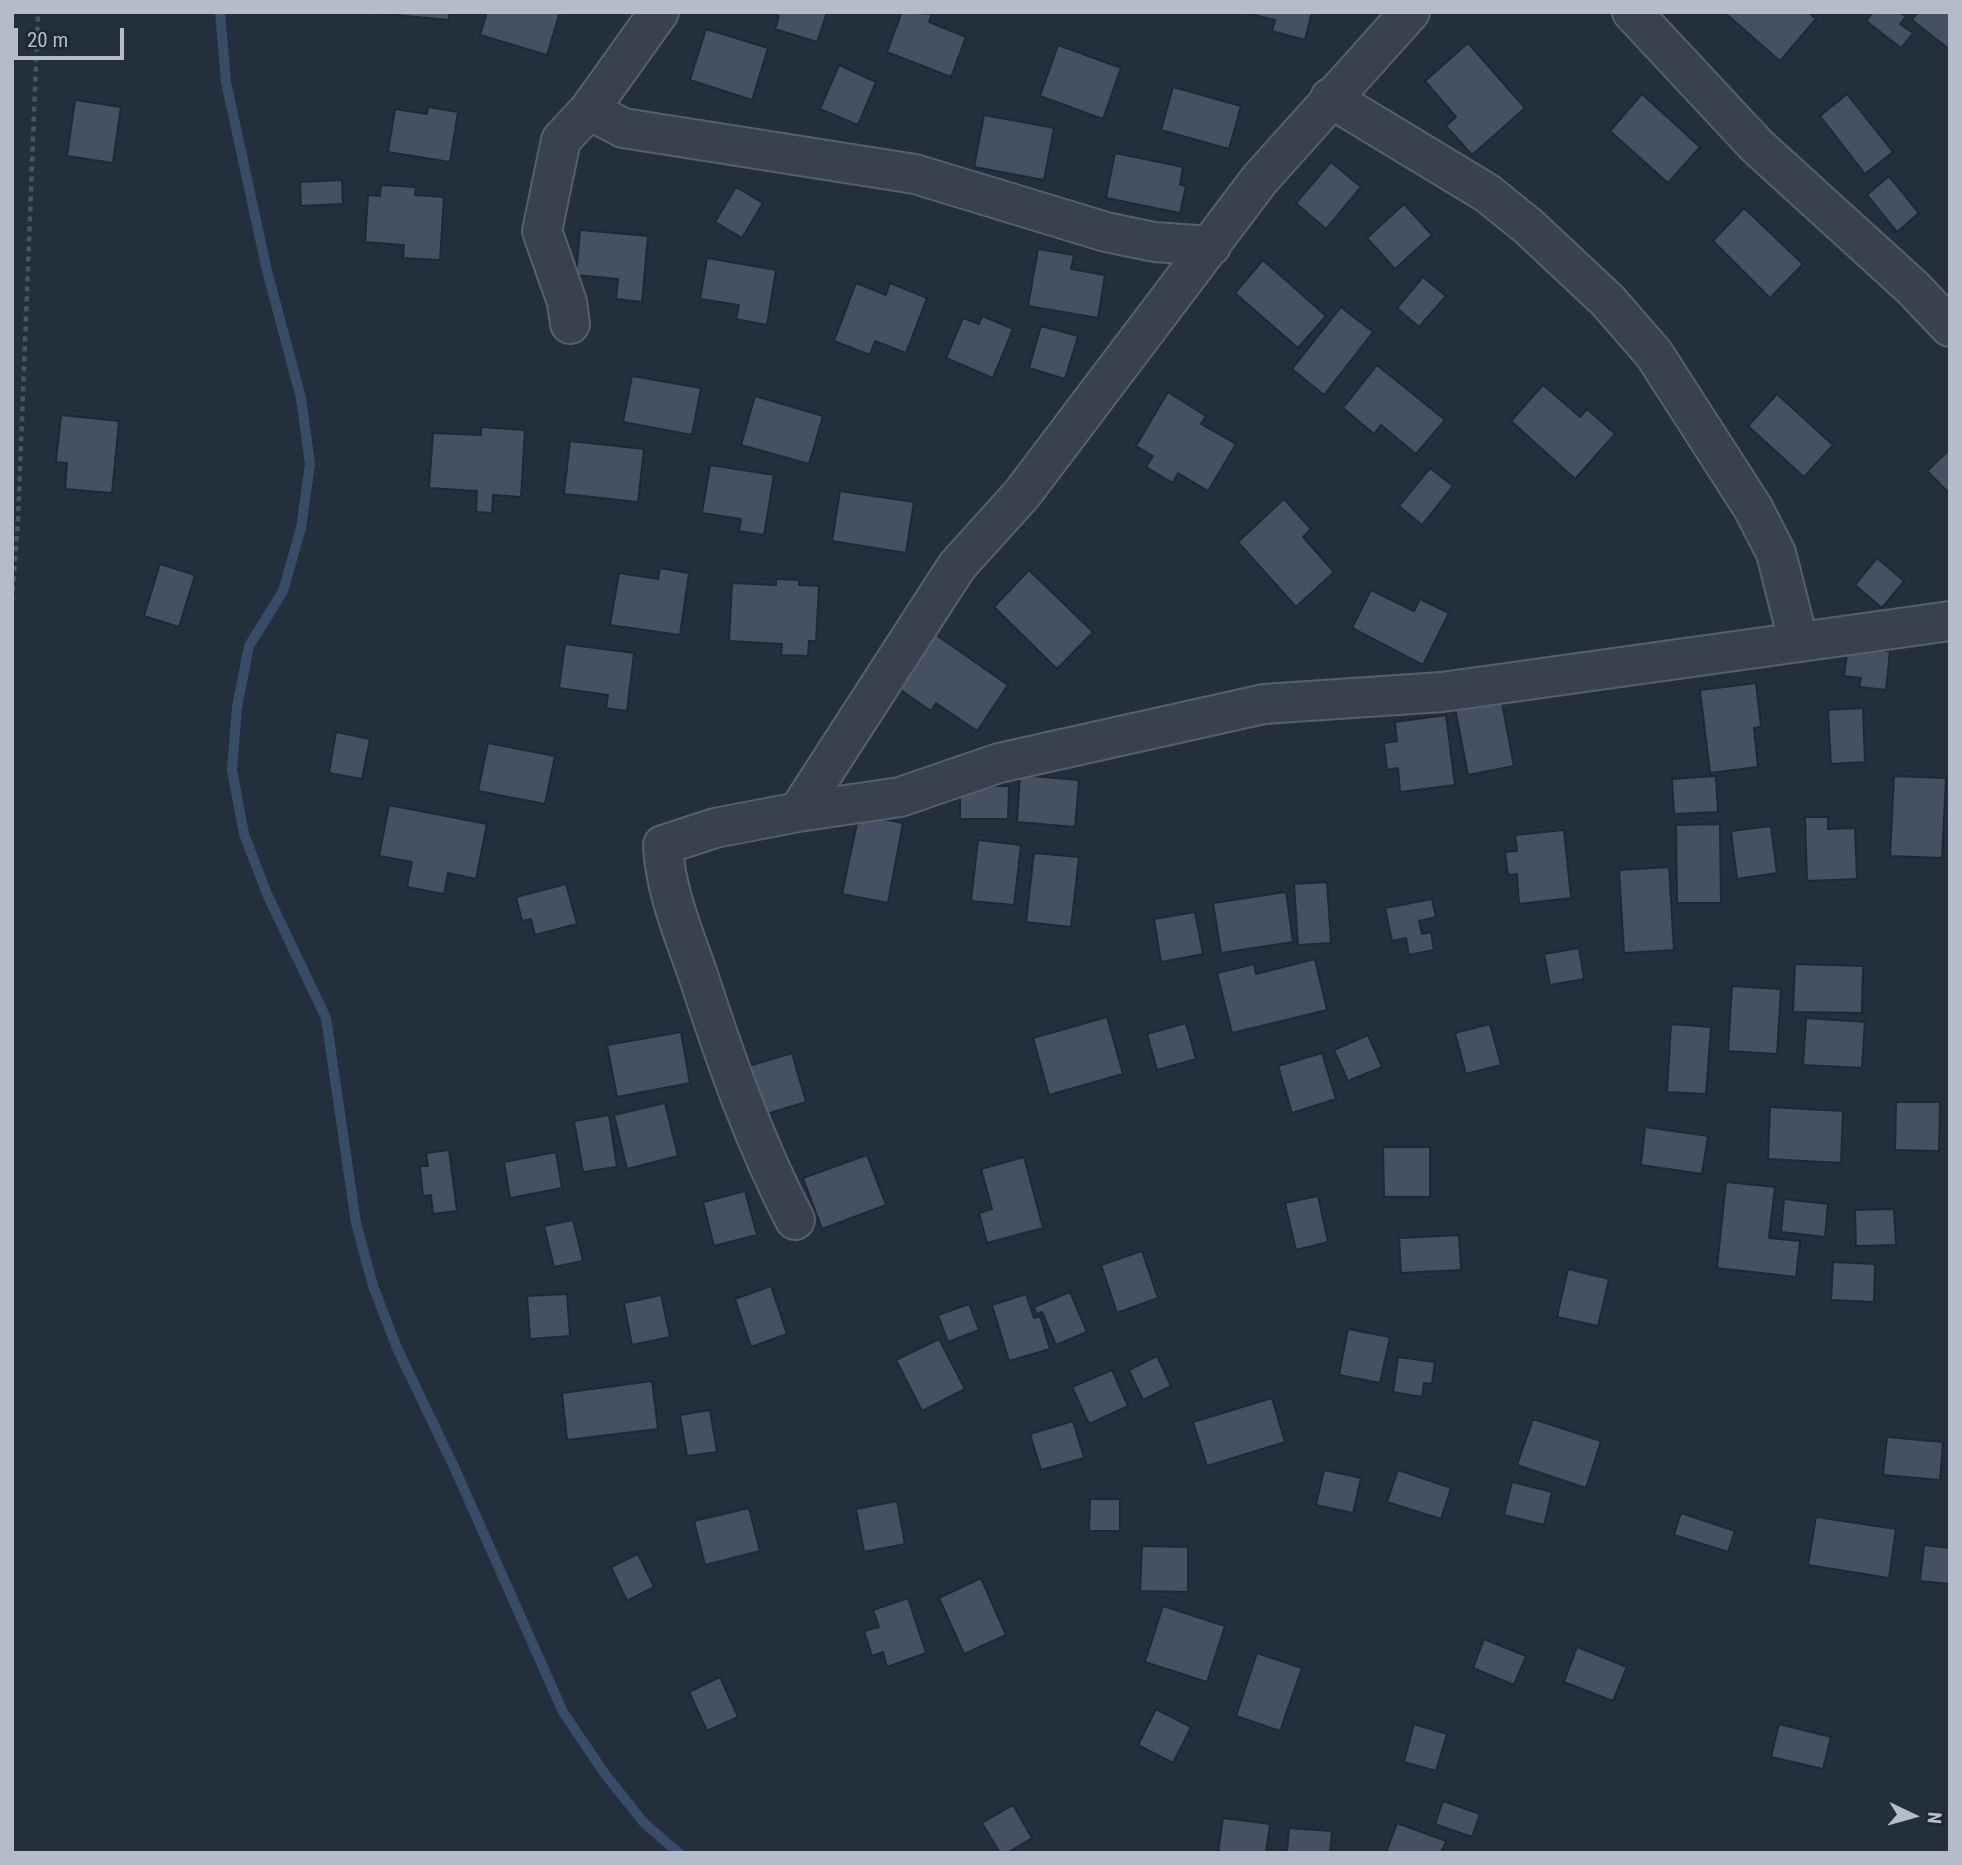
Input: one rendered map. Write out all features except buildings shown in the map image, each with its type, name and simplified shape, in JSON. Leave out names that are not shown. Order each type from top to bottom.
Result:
[{"type":"street","points":[[570,324],[567,302],[542,230],[561,140],[589,110],[659,12]]},
{"type":"street","points":[[799,811],[957,566],[1022,494],[1260,178],[1410,12]]},
{"type":"street","points":[[1632,12],[1757,146],[1913,288],[1950,327]]},
{"type":"street","points":[[1330,98],[1487,193],[1528,226],[1608,302],[1654,354],[1753,508],[1776,552],[1798,640]]},
{"type":"street","points":[[589,110],[623,128],[915,174],[1107,232],[1154,242],[1210,246]]},
{"type":"street","points":[[795,1220],[771,1174],[725,1056],[665,877],[663,845],[715,828],[799,811],[900,797],[999,763],[1264,704],[1442,692],[1798,640],[1950,621]]},
{"type":"path","points":[[12,601],[18,521],[38,12]]},
{"type":"waterway","points":[[220,12],[226,82],[267,271],[301,398],[310,464],[301,528],[283,591],[249,646],[237,707],[232,770],[244,834],[267,894],[326,1018],[356,1223],[373,1286],[397,1348],[455,1469],[563,1712],[605,1774],[644,1823],[679,1853]]}]
